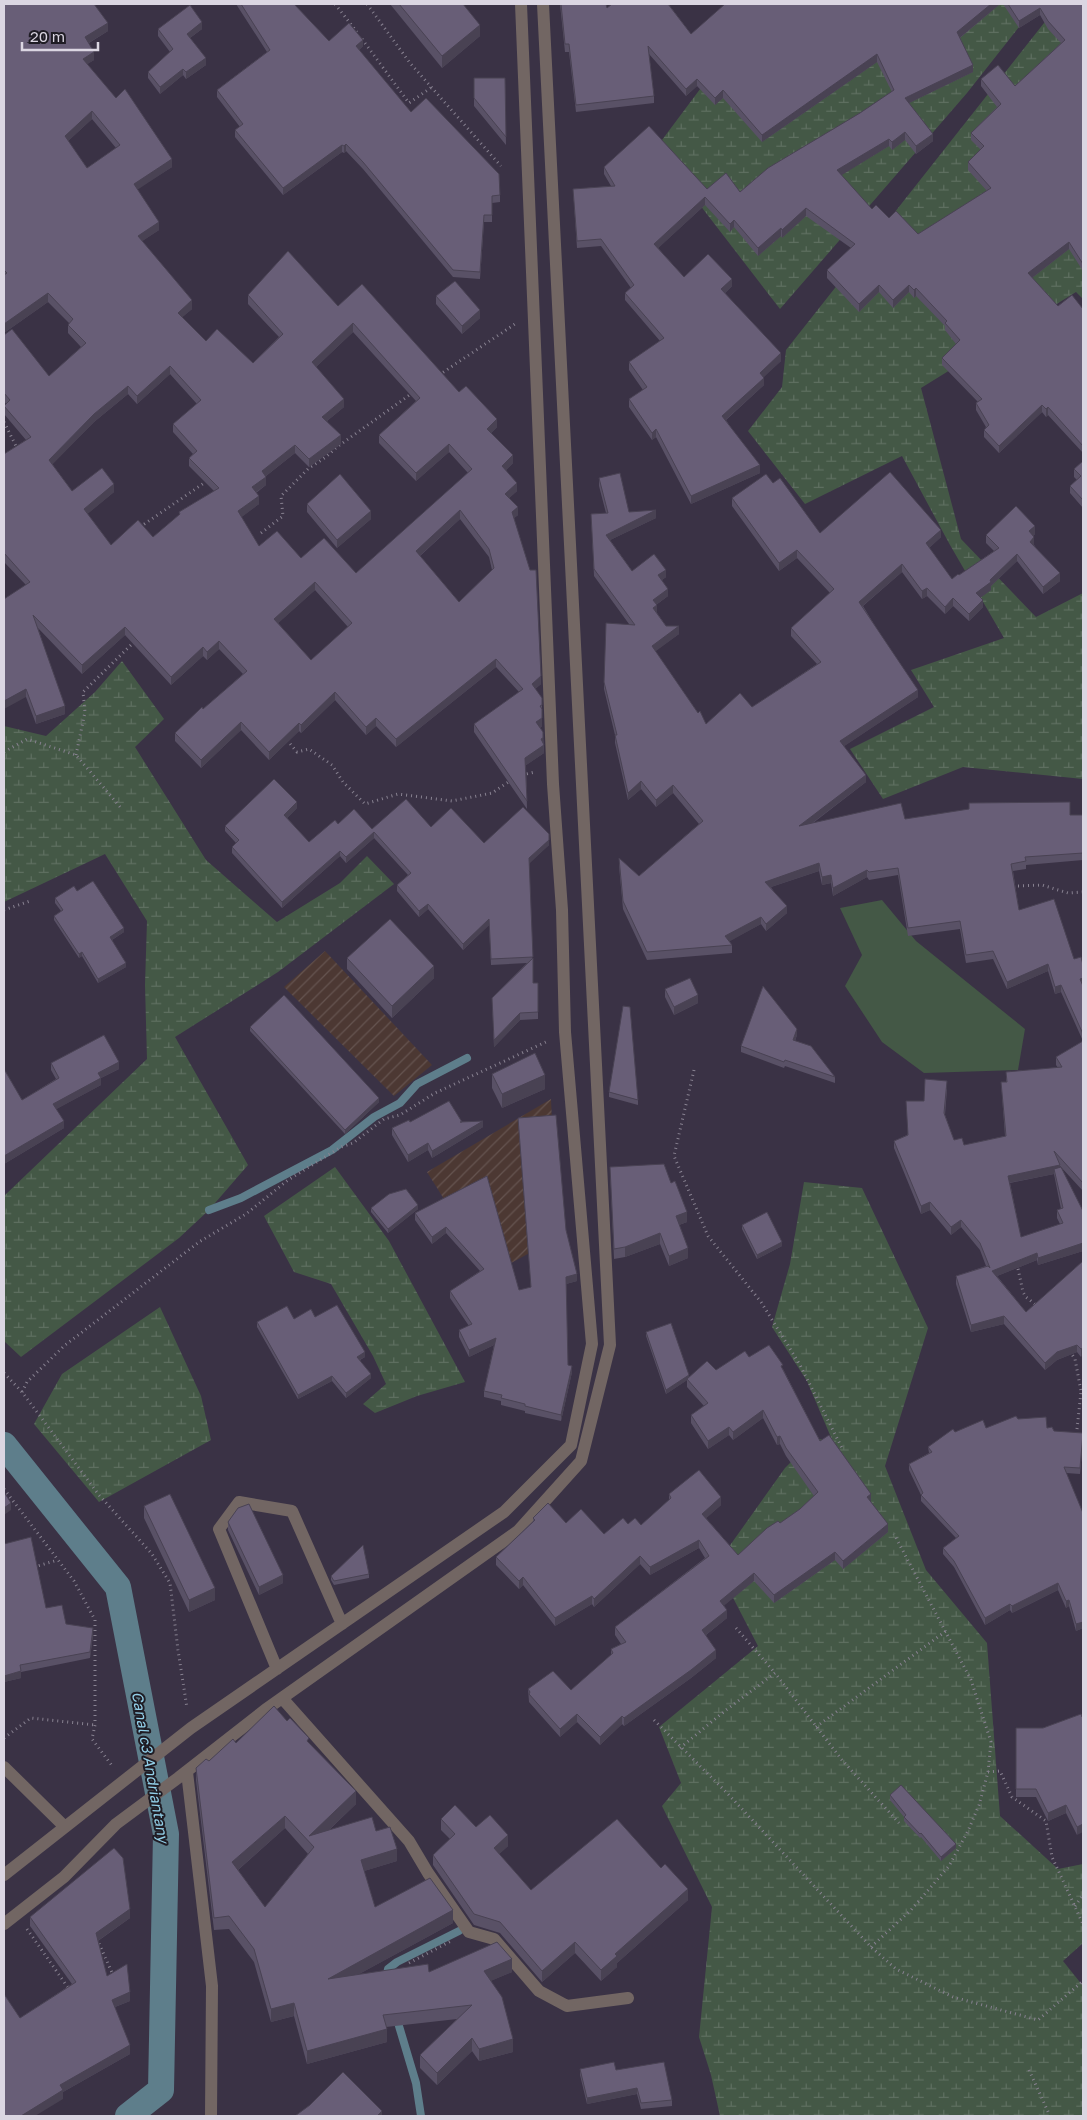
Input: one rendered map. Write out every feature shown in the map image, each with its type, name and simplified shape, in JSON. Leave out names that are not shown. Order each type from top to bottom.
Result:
[{"type":"street","points":[[4,1875],[186,1731],[504,1512],[571,1445],[592,1344],[565,1032],[562,910],[553,768],[521,4]]},
{"type":"street","points":[[4,1924],[64,1877],[116,1824],[282,1698],[518,1531],[581,1461],[610,1345],[543,4]]},
{"type":"street","points":[[278,1669],[219,1529],[239,1502],[292,1511],[342,1624]]},
{"type":"street","points":[[282,1698],[409,1842],[469,1932],[494,1939],[539,1991],[567,2006],[628,1998]]},
{"type":"street","points":[[4,1767],[65,1827]]},
{"type":"street","points":[[183,1775],[212,1986],[211,2116]]},
{"type":"path","points":[[335,4],[409,103],[432,88]]},
{"type":"path","points":[[368,4],[410,63],[501,166]]},
{"type":"path","points":[[437,376],[535,312]]},
{"type":"path","points":[[261,533],[283,516],[281,496],[309,468],[415,391]]},
{"type":"path","points":[[4,422],[18,451]]},
{"type":"path","points":[[321,451],[326,457]]},
{"type":"path","points":[[136,529],[215,476]]},
{"type":"path","points":[[76,756],[85,712],[83,692],[142,634]]},
{"type":"path","points":[[283,737],[297,752],[309,749],[332,765],[343,782],[365,804],[398,794],[452,801],[492,792],[517,776],[553,768]]},
{"type":"path","points":[[4,752],[27,739],[76,756],[121,808]]},
{"type":"path","points":[[1018,886],[1042,885],[1068,892],[1083,892]]},
{"type":"path","points":[[4,910],[30,901]]},
{"type":"path","points":[[22,1392],[26,1382],[64,1346],[199,1242],[246,1214],[288,1180],[341,1147],[353,1143],[384,1119],[400,1115],[435,1093],[526,1052],[565,1032]]},
{"type":"path","points":[[694,1070],[674,1156],[708,1236],[762,1302],[800,1365],[843,1450]]},
{"type":"path","points":[[1014,1258],[1018,1265],[1026,1297],[1038,1308]]},
{"type":"path","points":[[1067,1346],[1075,1359],[1082,1392],[1077,1429]]},
{"type":"path","points":[[4,1373],[22,1392],[83,1476],[152,1554],[170,1583],[186,1731]]},
{"type":"path","points":[[4,1489],[74,1581],[95,1620],[95,1725],[92,1739],[123,1782]]},
{"type":"path","points":[[871,1948],[911,1910],[949,1866],[968,1831],[979,1805],[988,1772],[991,1742],[971,1680],[894,1534]]},
{"type":"path","points":[[31,1568],[58,1560]]},
{"type":"path","points":[[736,1628],[861,1782],[899,1824]]},
{"type":"path","points":[[816,1727],[946,1630]]},
{"type":"path","points":[[680,1748],[726,1710],[775,1674]]},
{"type":"path","points":[[4,1738],[31,1718],[95,1725]]},
{"type":"path","points":[[654,1720],[728,1794],[871,1948],[896,1969],[953,1996],[1038,2020],[1083,1981]]},
{"type":"path","points":[[988,1772],[1000,1771],[1012,1797],[1046,1821],[1052,1857],[1083,1924]]},
{"type":"path","points":[[1075,1906],[1083,1895]]},
{"type":"path","points":[[16,1914],[73,1995]]},
{"type":"path","points":[[410,1963],[469,1932]]},
{"type":"path","points":[[97,1939],[113,1975]]},
{"type":"path","points":[[1029,2070],[1050,2116]]},
{"type":"shaded area","points":[[325,951],[432,1065],[394,1096],[284,987]]},
{"type":"shaded area","points":[[551,1099],[557,1238],[491,1274],[427,1172]]},
{"type":"green space","points":[[775,4],[1037,4],[967,93],[780,309],[656,148],[733,45]]},
{"type":"green space","points":[[1059,4],[1083,4],[1083,299],[1076,292],[921,388],[961,539],[1036,617],[1083,593],[1083,779],[963,767],[883,799],[850,749],[934,707],[911,670],[1004,638],[950,545],[902,456],[805,504],[748,431],[782,387],[786,350]]},
{"type":"green space","points":[[122,661],[164,719],[135,747],[206,860],[277,922],[340,883],[367,856],[394,884],[278,972],[175,1037],[248,1165],[209,1210],[179,1238],[21,1357],[4,1341],[4,1196],[147,1059],[145,985],[147,921],[105,854],[4,902],[4,726],[46,736],[95,692]]},
{"type":"green space","points":[[882,900],[916,941],[1025,1029],[1018,1070],[924,1073],[882,1042],[845,986],[862,955],[840,908]]},
{"type":"green space","points":[[335,1167],[389,1241],[465,1382],[417,1396],[375,1413],[363,1404],[386,1384],[373,1356],[331,1284],[294,1272],[264,1216]]},
{"type":"green space","points":[[804,1182],[862,1188],[928,1328],[885,1466],[926,1570],[987,1643],[1000,1816],[1058,1869],[1083,1864],[1083,1943],[1063,1961],[1083,1986],[1083,2116],[720,2116],[711,2075],[699,2037],[712,1907],[662,1806],[681,1783],[659,1727],[758,1646],[716,1565],[785,1468],[815,1438],[833,1442],[807,1381],[772,1327],[790,1264]]},
{"type":"green space","points":[[160,1307],[201,1396],[211,1440],[99,1502],[34,1424],[62,1374]]},
{"type":"building","points":[[6,4],[94,4],[108,23],[85,37],[94,52],[83,59],[116,98],[125,89],[172,159],[134,184],[159,222],[138,236],[192,300],[178,313],[206,341],[217,329],[253,363],[283,334],[248,295],[288,251],[338,306],[362,284],[459,392],[466,386],[497,419],[487,429],[513,455],[502,466],[517,483],[505,494],[518,507],[512,512],[530,570],[536,570],[541,676],[532,684],[542,698],[542,705],[540,706],[542,718],[536,722],[543,732],[543,738],[541,739],[544,745],[525,758],[527,801],[474,724],[523,689],[496,659],[396,739],[376,718],[366,727],[335,692],[301,725],[299,723],[269,752],[241,722],[201,760],[175,733],[202,707],[203,709],[247,671],[219,641],[207,652],[203,647],[171,677],[125,627],[82,665],[33,615],[65,706],[36,716],[26,689],[4,701],[4,599],[30,582],[4,553],[4,454],[31,437],[4,406],[10,400],[4,393],[4,335],[12,329],[49,376],[86,343],[68,325],[73,319],[48,293],[4,324],[4,275],[7,273],[4,270],[4,6]],"holes":[[[92,111],[120,145],[87,168],[65,136]],[[353,323],[420,398],[379,435],[416,473],[449,444],[472,469],[356,573],[324,538],[301,558],[277,531],[259,546],[238,511],[259,496],[252,487],[266,477],[262,471],[295,445],[309,459],[341,435],[322,417],[344,399],[312,362]],[[170,366],[201,400],[173,424],[197,451],[189,458],[219,488],[179,512],[180,514],[153,537],[138,520],[111,545],[84,509],[114,484],[102,468],[72,491],[49,460],[94,414],[128,386],[137,396]],[[460,510],[489,549],[494,568],[459,602],[416,551]],[[315,582],[352,623],[311,660],[274,619]]]},
{"type":"building","points":[[241,4],[294,4],[329,41],[349,23],[363,40],[356,46],[411,112],[426,98],[499,174],[500,195],[492,196],[492,215],[484,215],[480,272],[453,270],[346,144],[283,188],[235,130],[243,124],[217,90],[270,50]]},
{"type":"building","points":[[399,4],[463,4],[480,25],[442,56]]},
{"type":"building","points":[[561,4],[606,4],[607,8],[612,4],[668,4],[691,34],[725,4],[991,4],[957,32],[973,65],[905,98],[933,134],[916,146],[905,132],[892,142],[889,139],[837,170],[872,209],[876,205],[889,218],[896,211],[918,234],[991,188],[968,162],[984,146],[971,133],[1001,104],[981,79],[998,65],[1015,86],[1065,40],[1048,21],[1040,8],[1019,21],[1008,4],[1083,4],[1083,264],[1069,242],[1028,273],[1058,306],[1072,295],[1083,309],[1083,446],[1048,407],[1046,409],[1042,405],[999,446],[984,430],[989,425],[976,403],[982,399],[942,358],[960,340],[945,323],[947,321],[916,288],[914,290],[909,285],[893,300],[879,285],[859,304],[827,270],[855,244],[806,208],[782,230],[781,228],[758,248],[734,220],[730,224],[705,197],[654,244],[684,277],[708,254],[732,279],[721,289],[781,353],[760,373],[764,378],[722,416],[760,465],[691,496],[656,429],[652,433],[629,399],[647,387],[629,362],[664,338],[625,293],[634,285],[601,239],[577,241],[573,189],[615,186],[604,167],[649,126],[707,189],[726,173],[740,192],[768,168],[860,113],[894,90],[877,54],[762,135],[723,90],[715,98],[697,79],[686,89],[648,46],[654,96],[576,105],[569,44],[565,44]]},
{"type":"building","points":[[190,5],[202,22],[187,34],[206,58],[186,72],[183,69],[160,87],[148,72],[173,49],[158,29]]},
{"type":"building","points":[[474,78],[505,78],[506,137],[474,98]]},
{"type":"building","points":[[455,281],[480,310],[462,326],[436,296]]},
{"type":"building","points":[[1083,461],[1083,500],[1070,486],[1081,476],[1074,469]]},
{"type":"building","points":[[890,472],[941,530],[926,543],[952,579],[999,548],[986,535],[1016,506],[1035,526],[1029,531],[1034,537],[1030,542],[1060,573],[1043,587],[1017,554],[990,580],[991,582],[976,593],[983,600],[969,614],[953,598],[945,607],[927,588],[922,591],[902,564],[859,602],[918,690],[840,741],[866,775],[799,826],[901,803],[905,819],[969,809],[969,803],[1070,802],[1070,815],[1083,815],[1083,853],[1025,857],[1026,861],[1011,864],[1019,910],[1054,899],[1074,959],[1081,957],[1083,965],[1083,978],[1080,979],[1083,986],[1083,1034],[1061,985],[1055,987],[1048,964],[1007,982],[993,951],[966,955],[960,921],[908,928],[898,868],[869,872],[867,870],[833,888],[831,875],[822,877],[819,863],[765,882],[787,906],[766,924],[761,917],[725,936],[732,945],[647,952],[623,901],[619,858],[639,876],[703,821],[673,785],[656,800],[641,781],[628,793],[615,735],[617,735],[604,682],[606,623],[635,625],[594,569],[591,514],[608,513],[599,478],[620,473],[629,512],[656,510],[606,535],[632,571],[654,554],[666,570],[658,575],[668,589],[653,600],[657,605],[653,608],[666,626],[679,626],[652,646],[698,713],[700,711],[706,724],[740,693],[752,707],[821,662],[791,628],[834,589],[797,550],[779,563],[732,498],[766,474],[773,483],[780,478],[820,533]]},
{"type":"building","points":[[340,474],[371,511],[337,540],[307,504]]},
{"type":"building","points":[[274,779],[297,802],[284,815],[309,842],[335,820],[338,824],[354,809],[372,829],[406,799],[431,827],[451,808],[484,843],[523,807],[549,834],[549,840],[529,858],[533,957],[491,959],[489,919],[463,944],[428,904],[419,911],[397,885],[411,873],[374,832],[346,857],[340,851],[282,902],[232,847],[239,840],[225,826]]},
{"type":"building","points":[[93,881],[124,928],[110,937],[126,963],[98,979],[82,952],[79,954],[54,916],[63,910],[55,898],[74,886],[77,891]]},
{"type":"building","points":[[390,919],[434,966],[392,1006],[347,958]]},
{"type":"building","points":[[533,958],[533,983],[538,983],[538,1012],[520,1013],[494,1040],[492,998]]},
{"type":"building","points":[[690,978],[698,995],[674,1007],[665,989]]},
{"type":"building","points":[[763,986],[797,1029],[793,1040],[811,1046],[835,1077],[785,1060],[784,1062],[741,1046]]},
{"type":"building","points":[[284,995],[379,1098],[345,1130],[250,1027]]},
{"type":"building","points":[[623,1006],[630,1007],[638,1100],[609,1092]]},
{"type":"building","points":[[104,1035],[119,1062],[98,1073],[101,1078],[53,1104],[64,1121],[4,1156],[4,1069],[22,1100],[59,1078],[51,1063]]},
{"type":"building","points":[[1083,1041],[1083,1183],[1054,1151],[1060,1165],[1008,1176],[1021,1237],[1063,1223],[1057,1210],[1063,1208],[1054,1169],[1061,1167],[1083,1211],[1083,1243],[1038,1258],[1037,1253],[992,1271],[1026,1312],[1083,1261],[1083,1348],[1081,1349],[1077,1345],[1057,1352],[1045,1363],[1004,1316],[971,1325],[956,1276],[988,1266],[990,1268],[980,1243],[961,1220],[951,1227],[930,1202],[921,1206],[894,1141],[908,1135],[906,1101],[924,1101],[925,1079],[947,1081],[944,1113],[954,1140],[962,1138],[964,1145],[1006,1136],[1001,1082],[1007,1082],[1006,1072],[1062,1067],[1056,1057]]},
{"type":"building","points":[[535,1053],[545,1075],[502,1094],[492,1074]]},
{"type":"building","points":[[449,1101],[462,1122],[483,1121],[432,1151],[428,1143],[408,1155],[392,1128],[409,1120],[410,1122]]},
{"type":"building","points":[[556,1115],[566,1230],[577,1274],[566,1277],[568,1365],[572,1366],[561,1415],[525,1406],[525,1404],[501,1398],[502,1395],[484,1391],[496,1338],[469,1350],[459,1330],[472,1324],[450,1291],[484,1269],[446,1227],[432,1237],[415,1213],[487,1176],[519,1290],[531,1287],[518,1118]]},
{"type":"building","points":[[664,1164],[671,1183],[675,1181],[687,1212],[676,1216],[688,1248],[669,1256],[660,1233],[625,1247],[614,1249],[610,1167]]},
{"type":"building","points":[[406,1189],[418,1205],[388,1229],[371,1208],[389,1194]]},
{"type":"building","points":[[767,1212],[782,1242],[757,1255],[742,1225]]},
{"type":"building","points":[[337,1305],[365,1352],[357,1357],[371,1374],[346,1393],[332,1376],[298,1395],[257,1322],[287,1306],[294,1319],[311,1309],[315,1317]]},
{"type":"building","points":[[671,1323],[689,1375],[666,1390],[646,1332]]},
{"type":"building","points":[[769,1345],[783,1365],[781,1366],[820,1441],[829,1435],[871,1494],[867,1497],[888,1524],[843,1561],[835,1552],[774,1595],[754,1573],[720,1601],[727,1610],[702,1630],[716,1650],[624,1718],[622,1716],[600,1737],[577,1714],[560,1729],[529,1694],[528,1689],[553,1671],[571,1690],[613,1653],[611,1649],[626,1642],[615,1627],[709,1556],[699,1540],[650,1567],[640,1556],[594,1599],[592,1596],[555,1618],[523,1577],[519,1581],[496,1557],[535,1520],[533,1518],[548,1503],[566,1523],[581,1509],[604,1534],[623,1518],[628,1524],[635,1518],[641,1525],[671,1498],[669,1494],[699,1470],[721,1497],[702,1514],[738,1555],[767,1528],[778,1521],[780,1523],[800,1509],[818,1492],[786,1448],[780,1436],[777,1437],[763,1410],[733,1432],[729,1427],[708,1441],[691,1415],[708,1403],[687,1379],[707,1361],[716,1370],[745,1351],[749,1357]]},
{"type":"building","points":[[1016,1416],[1018,1419],[1046,1417],[1047,1428],[1052,1427],[1054,1431],[1083,1433],[1080,1468],[1064,1467],[1083,1513],[1083,1622],[1076,1624],[1069,1600],[1066,1601],[1058,1583],[1012,1606],[1010,1604],[985,1618],[954,1561],[943,1548],[959,1536],[921,1495],[923,1493],[909,1464],[932,1452],[928,1447],[953,1429],[955,1432],[983,1420],[986,1428]]},
{"type":"building","points":[[4,1492],[11,1503],[4,1508]]},
{"type":"building","points":[[170,1494],[215,1588],[189,1600],[144,1506]]},
{"type":"building","points":[[249,1504],[283,1575],[259,1587],[228,1522],[238,1508]]},
{"type":"building","points":[[31,1537],[46,1608],[62,1605],[66,1624],[93,1628],[90,1652],[20,1665],[21,1671],[4,1676],[4,1544]]},
{"type":"building","points":[[363,1545],[369,1574],[334,1581],[331,1576]]},
{"type":"building","points":[[274,1706],[287,1721],[290,1718],[309,1738],[307,1741],[356,1791],[309,1836],[372,1817],[376,1831],[390,1827],[397,1849],[361,1860],[375,1907],[430,1878],[453,1910],[328,1979],[428,1964],[429,1972],[497,1942],[512,1959],[484,1971],[502,1997],[513,2039],[479,2049],[472,2038],[437,2073],[420,2055],[472,2005],[383,2015],[387,2029],[307,2051],[294,2003],[271,2009],[254,1949],[229,1916],[214,1918],[196,1768],[206,1759],[209,1761],[233,1739],[236,1743]],"holes":[[[285,1816],[314,1847],[265,1907],[232,1862]]]},
{"type":"building","points":[[1081,1714],[1083,1716],[1083,1824],[1077,1827],[1066,1805],[1048,1813],[1036,1789],[1016,1789],[1016,1728],[1043,1728]]},
{"type":"building","points":[[901,1785],[956,1844],[941,1857],[921,1833],[904,1817],[906,1815],[890,1795]]},
{"type":"building","points":[[455,1805],[476,1827],[490,1815],[508,1835],[494,1848],[531,1890],[617,1819],[661,1868],[665,1864],[688,1889],[615,1954],[617,1956],[601,1970],[575,1942],[542,1971],[500,1922],[474,1914],[433,1855],[455,1834],[441,1819]]},
{"type":"building","points":[[114,1848],[123,1858],[130,1909],[96,1933],[107,1976],[127,1964],[130,1992],[112,2000],[130,2045],[60,2085],[63,2090],[21,2116],[4,2116],[4,1994],[20,2018],[76,1982],[30,1917]]},
{"type":"building","points":[[614,2062],[616,2070],[664,2062],[672,2100],[641,2103],[637,2088],[587,2098],[580,2069]]},
{"type":"building","points":[[343,2072],[382,2111],[377,2116],[295,2116],[310,2105]]},
{"type":"waterway","points":[[209,1210],[241,1198],[332,1150],[374,1117],[400,1103],[417,1084],[467,1058]]},
{"type":"waterway","name":"Canal c3 Andriantany","points":[[4,1445],[118,1587],[166,1834],[161,2090],[128,2116]]},
{"type":"waterway","points":[[386,1979],[388,1969],[397,1962],[459,1931]]},
{"type":"waterway","points":[[396,2016],[416,2083],[421,2116]]}]
